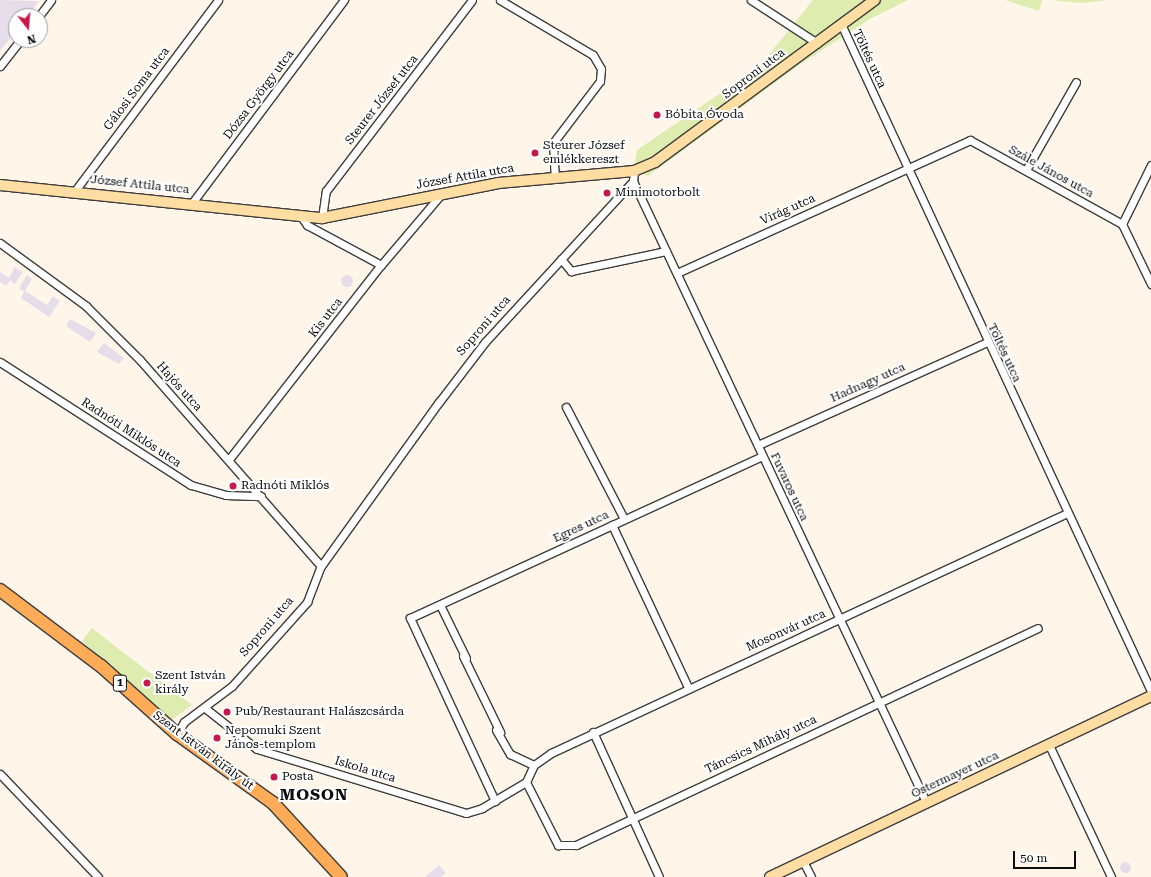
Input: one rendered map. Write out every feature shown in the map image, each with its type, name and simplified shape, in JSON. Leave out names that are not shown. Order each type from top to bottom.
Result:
[{"type":"main road","name":"Szent István király út","points":[[0,590],[101,666],[177,734],[273,804],[337,876]]},
{"type":"street","points":[[44,8],[51,0]]},
{"type":"street","name":"Gálosi Soma utca","points":[[74,192],[218,0]]},
{"type":"street","name":"Dózsa György utca","points":[[192,203],[344,0]]},
{"type":"street","name":"Steurer József utca","points":[[322,218],[326,191],[472,0]]},
{"type":"street","points":[[500,0],[593,55],[601,69],[600,81],[553,143],[555,178]]},
{"type":"street","points":[[751,0],[817,43]]},
{"type":"street","name":"Soproni utca","points":[[634,171],[655,162],[841,24],[876,0]]},
{"type":"street","name":"Töltés utca","points":[[841,24],[1066,513],[1151,691]]},
{"type":"street","points":[[0,66],[14,48]]},
{"type":"street","points":[[1026,170],[1076,82]]},
{"type":"street","name":"Szále János utca","points":[[908,168],[970,140],[1122,224]]},
{"type":"street","points":[[1151,165],[1122,224],[1151,284]]},
{"type":"street","name":"Virág utca","points":[[677,273],[908,168]]},
{"type":"street","points":[[632,181],[634,171]]},
{"type":"street","name":"József Attila utca","points":[[0,185],[192,203],[302,218],[322,218],[443,193],[555,178],[634,171]]},
{"type":"street","name":"Soproni utca","points":[[177,734],[184,722],[205,708],[232,686],[307,602],[322,566],[485,342],[632,181]]},
{"type":"street","name":"Fuvaros utca","points":[[632,181],[677,273],[839,620],[926,802]]},
{"type":"street","name":"Kis utca","points":[[230,458],[381,265],[443,193]]},
{"type":"street","points":[[302,218],[307,225],[381,265]]},
{"type":"street","name":"Hajós utca","points":[[0,243],[86,306],[230,458],[322,566]]},
{"type":"street","points":[[561,259],[571,271],[666,251]]},
{"type":"street","name":"Hadnagy utca","points":[[758,445],[987,342]]},
{"type":"street","name":"Radnóti Miklós utca","points":[[0,362],[191,485],[226,495],[261,496]]},
{"type":"street","points":[[566,407],[624,519]]},
{"type":"street","name":"Egres utca","points":[[495,801],[410,618],[762,456]]},
{"type":"street","name":"Mosonvár utca","points":[[534,765],[593,732],[688,687],[839,620],[1066,513]]},
{"type":"street","points":[[612,524],[688,687]]},
{"type":"street","points":[[440,605],[510,754],[534,765],[526,782]]},
{"type":"street","name":"Táncsics Mihály utca","points":[[526,782],[558,845],[562,848],[576,845],[1038,628]]},
{"type":"street","name":"Ostermayer utca","points":[[770,877],[1151,696]]},
{"type":"street","name":"Iskola utca","points":[[205,708],[258,749],[466,813],[495,801],[526,782]]},
{"type":"street","points":[[593,732],[659,877]]},
{"type":"street","points":[[1049,745],[1111,877]]},
{"type":"street","points":[[0,774],[98,877]]},
{"type":"street","points":[[803,861],[810,877]]},
{"type":"shaded area","points":[[0,0],[39,1],[34,8],[8,8],[8,41],[0,51]]},
{"type":"shaded area","points":[[15,267],[23,272],[15,284],[10,280],[6,286],[0,282],[0,272],[9,278]]},
{"type":"shaded area","points":[[27,275],[32,279],[25,291],[47,305],[53,296],[60,301],[49,317],[21,298],[24,292],[19,288]]},
{"type":"shaded area","points":[[349,275],[352,276],[352,286],[345,287],[342,286],[341,279],[342,276]]},
{"type":"shaded area","points":[[70,319],[96,333],[90,342],[66,326]]},
{"type":"shaded area","points":[[104,343],[124,358],[119,364],[97,352]]},
{"type":"shaded area","points":[[1125,861],[1129,863],[1131,867],[1129,871],[1125,873],[1121,871],[1119,867],[1121,863]]},
{"type":"shaded area","points":[[439,865],[446,873],[441,877],[425,877]]},
{"type":"green space","points":[[813,0],[908,0],[870,19],[799,65],[648,176],[634,171],[637,150],[759,67]]},
{"type":"green space","points":[[1005,0],[1042,0],[1039,11]]},
{"type":"green space","points":[[1051,0],[1108,0],[1081,3]]},
{"type":"green space","points":[[92,628],[192,705],[170,721],[82,641]]},
{"type":"place","name":"Bóbita Óvoda","points":[[657,115]]},
{"type":"place","name":"Steurer József emlékkereszt","points":[[535,153]]},
{"type":"place","name":"Minimotorbolt","points":[[607,193]]},
{"type":"place","name":"Radnóti Miklós","points":[[233,486]]},
{"type":"place","name":"Szent István király","points":[[147,683]]},
{"type":"place","name":"Pub/Restaurant Halászcsárda","points":[[227,712]]},
{"type":"place","name":"Nepomuki Szent János-templom","points":[[217,738]]},
{"type":"place","name":"Posta","points":[[274,777]]},
{"type":"district","name":"MOSON","points":[[314,795]]}]
